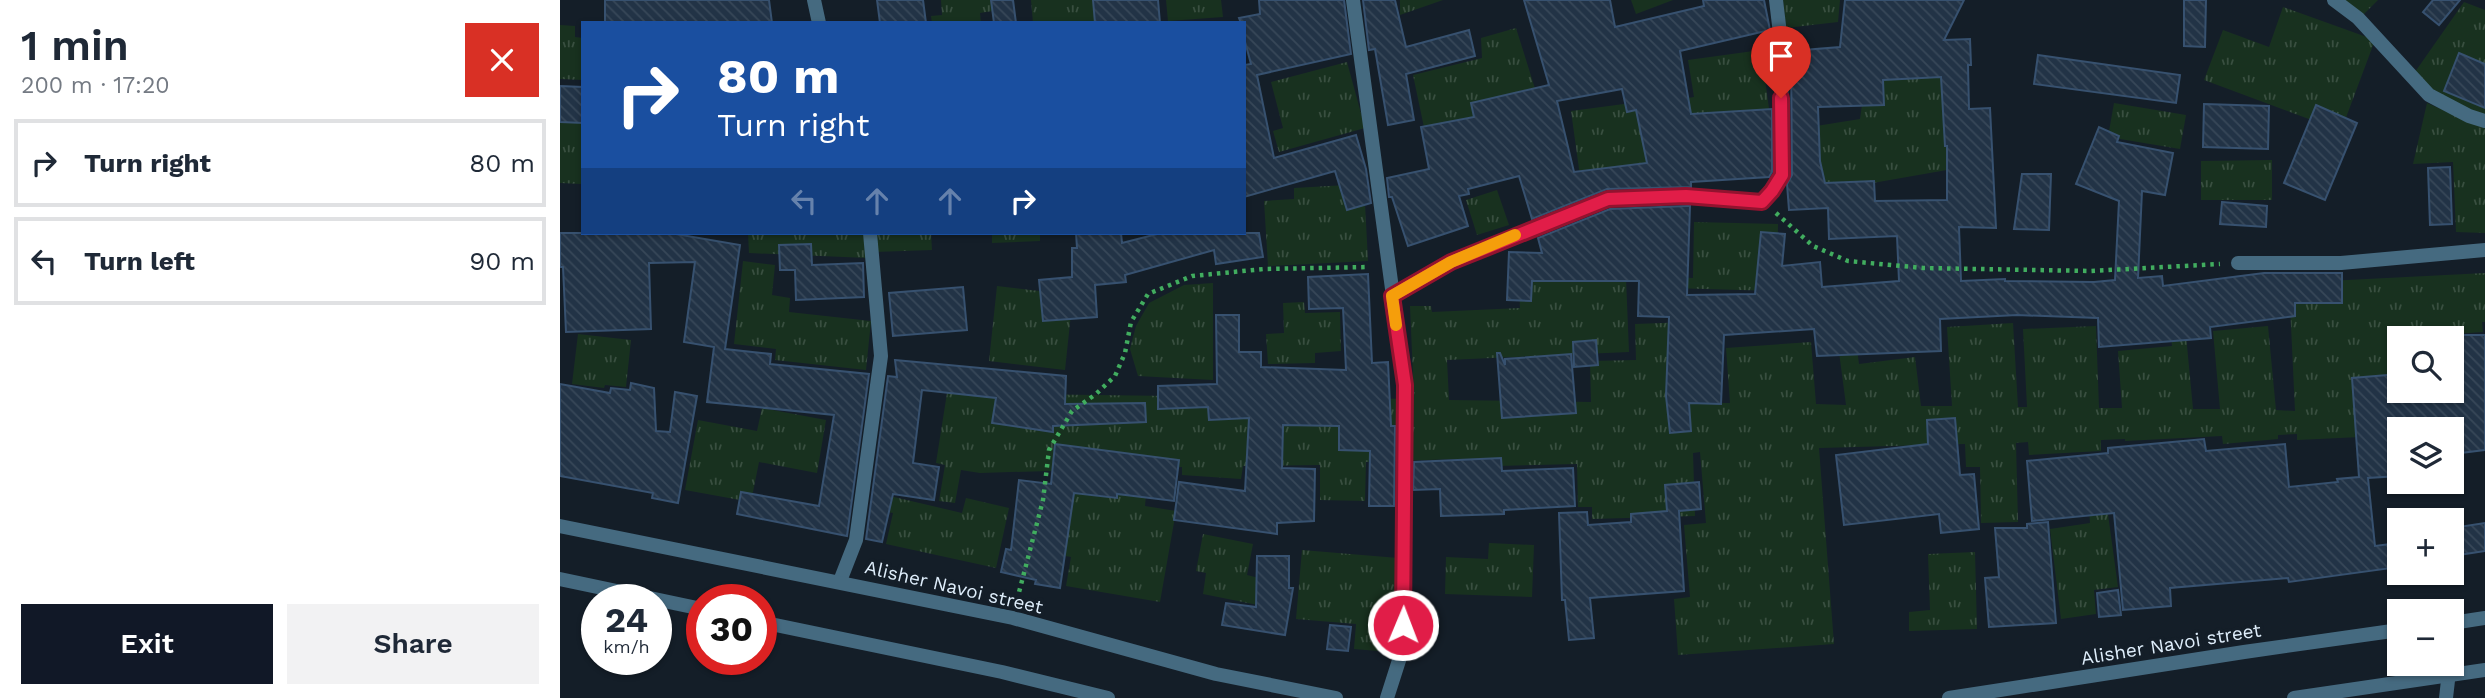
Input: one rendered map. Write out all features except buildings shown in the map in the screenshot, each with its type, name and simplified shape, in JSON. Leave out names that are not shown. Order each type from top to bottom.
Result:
[{"type":"street","points":[[814,0],[819,21]]},
{"type":"street","points":[[1353,0],[1405,385],[1402,651],[1387,698]]},
{"type":"street","points":[[1392,296],[1451,262],[1608,199],[1686,196],[1762,202],[1782,175],[1781,42],[1776,0]]},
{"type":"street","points":[[2334,0],[2358,18],[2429,95],[2469,116],[2485,121]]},
{"type":"street","points":[[840,581],[856,540],[881,356],[870,235]]},
{"type":"street","points":[[2238,263],[2341,263],[2485,250]]},
{"type":"street","name":"Alisher Navoi street","points":[[560,526],[1013,618],[1216,674],[1336,698]]},
{"type":"street","points":[[560,579],[686,606]]},
{"type":"street","points":[[2464,621],[2485,618]]},
{"type":"street","points":[[777,625],[1002,671],[1108,698]]},
{"type":"street","name":"Alisher Navoi street","points":[[1950,698],[2387,632]]},
{"type":"street","points":[[2464,669],[2485,670]]},
{"type":"street","points":[[2294,698],[2412,676]]},
{"type":"street","points":[[2446,698],[2449,676]]},
{"type":"path","points":[[1762,202],[1814,246],[1848,261],[1923,268],[2091,271],[2238,263]]},
{"type":"path","points":[[1013,618],[1043,500],[1049,450],[1072,411],[1115,376],[1125,353],[1131,322],[1148,294],[1192,276],[1264,269],[1388,266]]},
{"type":"green space","points":[[941,0],[998,0],[999,10],[980,13],[981,21],[932,21],[931,16],[942,15]]},
{"type":"green space","points":[[1031,0],[1101,0],[1102,21],[1033,21]]},
{"type":"green space","points":[[1166,0],[1221,0],[1223,17],[1168,21]]},
{"type":"green space","points":[[1400,0],[1443,0],[1400,15]]},
{"type":"green space","points":[[1631,0],[1673,0],[1636,14]]},
{"type":"green space","points":[[1783,0],[1840,0],[1838,22],[1786,28]]},
{"type":"green space","points":[[2342,0],[2378,0],[2363,15]]},
{"type":"green space","points":[[2464,2],[2485,10],[2485,118],[2432,92],[2415,72]]},
{"type":"green space","points":[[2283,7],[2375,40],[2341,131],[2204,80],[2223,30],[2269,47]]},
{"type":"green space","points":[[560,25],[575,26],[575,37],[581,38],[581,80],[560,79]]},
{"type":"green space","points":[[1516,28],[1538,98],[1425,132],[1413,75],[1482,58],[1481,38]]},
{"type":"green space","points":[[1761,50],[1777,167],[1748,171],[1680,141],[1675,100],[1694,97],[1688,60]]},
{"type":"green space","points":[[1347,62],[1365,128],[1279,152],[1273,131],[1283,128],[1271,82]]},
{"type":"green space","points":[[1953,64],[1964,167],[1827,191],[1810,127],[1860,119],[1867,69]]},
{"type":"green space","points":[[560,91],[581,96],[581,184],[560,183]]},
{"type":"green space","points":[[1639,102],[1648,167],[1580,176],[1571,111]]},
{"type":"green space","points":[[2114,103],[2186,115],[2180,149],[2108,137]]},
{"type":"green space","points":[[2427,103],[2468,121],[2485,125],[2485,233],[2456,232],[2453,162],[2413,164]]},
{"type":"green space","points":[[2272,160],[2272,200],[2201,200],[2201,161]]},
{"type":"green space","points":[[1364,184],[1368,261],[1268,266],[1264,201],[1294,199],[1294,188]]},
{"type":"green space","points":[[1497,190],[1509,225],[1477,235],[1466,200]]},
{"type":"green space","points":[[1694,222],[1778,224],[1777,291],[1670,288],[1671,277],[1693,278]]},
{"type":"green space","points":[[582,235],[601,235],[600,247],[582,247]]},
{"type":"green space","points":[[748,235],[866,235],[868,258],[749,253]]},
{"type":"green space","points":[[873,235],[931,235],[932,250],[874,252]]},
{"type":"green space","points":[[992,235],[1040,235],[1040,241],[992,243]]},
{"type":"green space","points":[[1518,256],[1554,281],[1626,278],[1629,352],[1447,360],[1449,400],[1591,402],[1590,361],[1636,360],[1635,324],[1689,322],[1692,403],[1730,403],[1726,348],[1811,342],[1816,404],[1846,405],[1839,352],[1857,349],[1859,364],[1915,357],[1921,406],[1952,406],[1947,327],[2013,323],[2018,407],[2027,407],[2023,329],[2096,326],[2099,408],[2122,408],[2118,351],[2172,346],[2167,291],[2186,335],[2193,409],[2220,409],[2213,331],[2268,326],[2276,410],[2295,411],[2289,283],[2485,273],[2483,332],[2464,333],[2464,326],[2387,326],[2387,381],[2357,382],[2387,393],[2387,403],[2414,403],[2452,417],[2387,417],[2387,431],[2360,432],[2360,437],[2297,440],[2297,434],[2278,435],[2278,439],[2223,444],[2222,436],[2101,440],[2101,451],[2029,455],[2028,442],[2016,443],[2018,522],[1981,523],[1980,467],[1966,467],[1965,444],[1819,448],[1834,644],[1678,655],[1674,599],[1690,597],[1684,525],[1706,523],[1700,452],[1693,453],[1695,516],[1592,519],[1592,507],[1578,507],[1577,464],[1456,467],[1456,459],[1366,462],[1365,501],[1320,500],[1320,465],[1243,466],[1241,479],[1182,475],[1182,467],[980,473],[961,470],[955,503],[939,501],[945,465],[936,463],[947,393],[1414,399],[1410,306],[1431,306],[1432,312],[1520,308]]},
{"type":"green space","points":[[743,261],[775,265],[772,295],[790,298],[789,312],[871,321],[866,370],[775,360],[776,349],[734,344]]},
{"type":"green space","points":[[1213,283],[1213,380],[1138,376],[1130,349],[1136,326],[1149,303],[1184,285]]},
{"type":"green space","points":[[997,286],[1073,295],[1065,370],[989,361]]},
{"type":"green space","points":[[1304,302],[1305,313],[1340,312],[1341,351],[1315,353],[1315,363],[1268,364],[1266,334],[1284,333],[1283,303]]},
{"type":"green space","points":[[578,334],[631,340],[626,387],[605,385],[604,388],[572,384]]},
{"type":"green space","points":[[762,408],[826,420],[817,473],[759,462],[751,502],[685,490],[698,420],[757,431]]},
{"type":"green space","points":[[2464,421],[2485,429],[2464,429]]},
{"type":"green space","points":[[1061,480],[1146,495],[1145,506],[1176,511],[1160,602],[1066,586],[1071,557],[1049,553]]},
{"type":"green space","points":[[877,493],[962,513],[966,498],[1009,508],[996,568],[886,544],[893,513],[873,509]]},
{"type":"green space","points":[[2107,507],[2118,587],[2094,590],[2096,614],[2061,619],[2050,529],[2090,523],[2089,509]]},
{"type":"green space","points":[[1203,534],[1253,544],[1247,575],[1263,579],[1258,605],[1203,594],[1206,573],[1196,571]]},
{"type":"green space","points":[[1489,543],[1534,545],[1532,597],[1445,594],[1446,557],[1488,559]]},
{"type":"green space","points":[[1302,550],[1398,558],[1390,652],[1354,649],[1356,624],[1296,619]]},
{"type":"green space","points":[[1975,552],[1977,629],[1909,631],[1909,612],[1930,610],[1928,554]]},
{"type":"slow traffic","points":[[1396,325],[1392,296],[1451,262],[1515,235]]},
{"type":"route","points":[[1403,625],[1405,385],[1392,296],[1451,262],[1547,221],[1608,199],[1686,196],[1762,202],[1782,175],[1781,98]]}]
